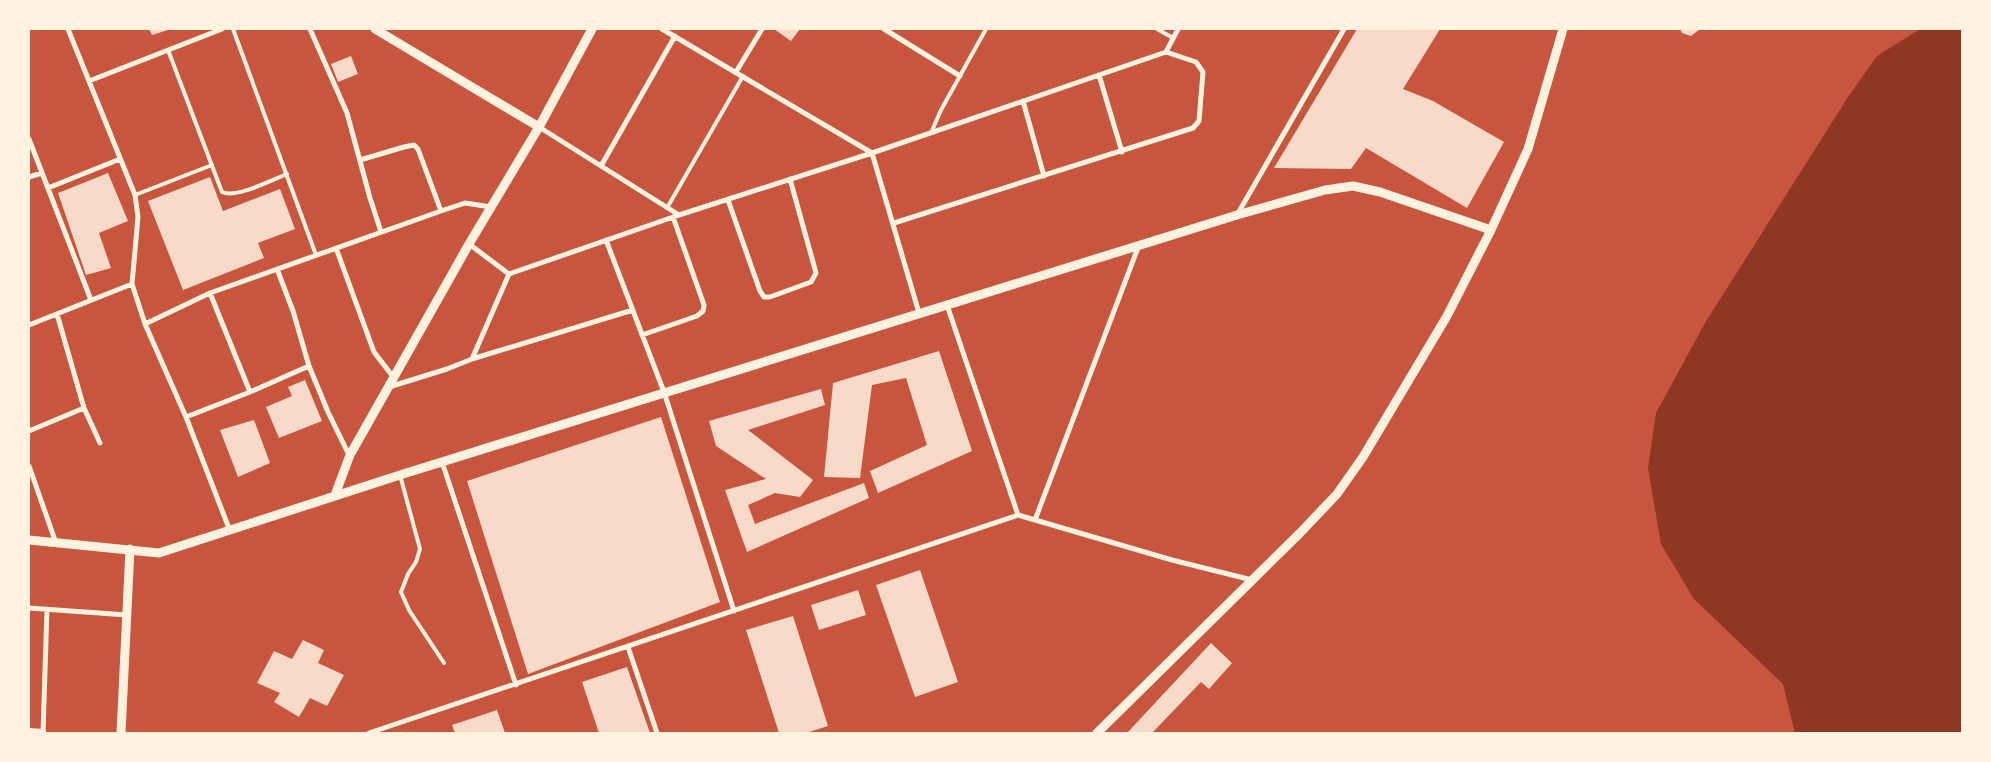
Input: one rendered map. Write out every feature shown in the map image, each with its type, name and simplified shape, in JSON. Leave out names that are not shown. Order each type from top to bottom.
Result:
[{"type":"street","points":[[68,29],[135,195],[138,216],[132,284],[144,324],[186,416],[230,531]]},
{"type":"street","points":[[89,81],[222,29]]},
{"type":"street","points":[[310,29],[347,113],[381,232]]},
{"type":"street","points":[[376,29],[539,127],[667,208],[676,216],[704,305],[702,311],[696,316],[642,335]]},
{"type":"street","points":[[335,495],[350,455],[469,244],[539,127],[592,29]]},
{"type":"street","points":[[662,29],[872,153],[919,313]]},
{"type":"street","points":[[736,72],[762,29]]},
{"type":"street","points":[[884,29],[960,76]]},
{"type":"street","points":[[1166,52],[1178,29]]},
{"type":"street","points":[[1238,215],[1344,29]]},
{"type":"street","points":[[1096,733],[1337,494],[1363,457],[1447,316],[1491,230],[1528,149],[1563,29]]},
{"type":"street","points":[[601,166],[675,36]]},
{"type":"street","points":[[472,358],[509,274],[676,216],[872,153],[1166,52],[1196,62],[1203,72],[1197,125],[1187,131],[894,224]]},
{"type":"street","points":[[1099,75],[1122,152]]},
{"type":"street","points":[[1022,102],[1044,176]]},
{"type":"street","points":[[29,139],[91,300]]},
{"type":"street","points":[[360,160],[404,147],[414,146],[418,149],[441,210]]},
{"type":"street","points":[[48,188],[120,159]]},
{"type":"street","points":[[29,177],[42,173]]},
{"type":"street","points":[[728,200],[760,291],[764,297],[770,297],[811,282],[816,273],[790,179]]},
{"type":"street","points":[[29,540],[160,553],[335,495],[664,392],[1139,245],[1325,190],[1353,186],[1380,192],[1491,230]]},
{"type":"street","points":[[144,324],[210,293],[441,210],[465,203],[492,208]]},
{"type":"street","points":[[606,240],[664,392],[734,612]]},
{"type":"street","points":[[469,244],[509,274]]},
{"type":"street","points":[[1035,520],[1139,245]]},
{"type":"street","points":[[336,248],[374,352],[394,379]]},
{"type":"street","points":[[277,269],[293,311],[309,366],[328,412],[350,455]]},
{"type":"street","points":[[29,325],[132,284]]},
{"type":"street","points":[[210,293],[250,392]]},
{"type":"street","points":[[947,305],[1018,516]]},
{"type":"street","points":[[389,387],[447,369],[472,358],[632,310]]},
{"type":"street","points":[[57,314],[84,408],[100,443]]},
{"type":"street","points":[[186,416],[250,392],[309,366]]},
{"type":"street","points":[[29,431],[84,408]]},
{"type":"street","points":[[442,462],[516,685]]},
{"type":"street","points":[[29,466],[56,543]]},
{"type":"street","points":[[369,733],[1018,516],[1172,560],[1252,580]]},
{"type":"street","points":[[121,733],[130,549]]},
{"type":"street","points":[[29,608],[127,615]]},
{"type":"street","points":[[44,732],[48,610]]},
{"type":"street","points":[[628,647],[656,733]]},
{"type":"lane","points":[[233,29],[316,255]]},
{"type":"lane","points":[[930,133],[986,29]]},
{"type":"lane","points":[[1157,29],[1173,38]]},
{"type":"lane","points":[[168,50],[222,192],[236,194],[286,174]]},
{"type":"lane","points":[[667,208],[743,76]]},
{"type":"lane","points":[[135,195],[212,165]]},
{"type":"lane","points":[[400,475],[420,549],[416,562],[400,592],[408,610],[444,663]]},
{"type":"lane","points":[[29,730],[44,732]]},
{"type":"shaded area","points":[[1920,29],[1962,29],[1962,733],[1795,733],[1783,684],[1694,599],[1661,544],[1648,468],[1656,413],[1705,323],[1848,97],[1877,56]]},
{"type":"building","points":[[149,29],[171,29],[152,35]]},
{"type":"building","points":[[774,29],[800,29],[791,41]]},
{"type":"building","points":[[1357,29],[1440,29],[1403,89],[1433,101],[1504,142],[1467,208],[1366,148],[1351,169],[1274,168]]},
{"type":"building","points":[[1680,29],[1700,29],[1691,36],[1682,33]]},
{"type":"building","points":[[351,56],[358,74],[338,82],[331,64]]},
{"type":"building","points":[[108,173],[128,221],[99,233],[111,268],[86,275],[58,193]]},
{"type":"building","points":[[210,177],[223,211],[280,189],[295,229],[258,243],[264,258],[183,290],[148,201]]},
{"type":"building","points":[[939,351],[972,451],[878,493],[870,471],[927,445],[906,378],[872,385],[860,478],[824,477],[833,383]]},
{"type":"building","points":[[305,380],[322,421],[279,438],[266,407],[292,396],[288,387]]},
{"type":"building","points":[[821,389],[825,405],[748,430],[813,480],[800,497],[775,493],[748,505],[755,524],[864,483],[869,498],[747,552],[725,490],[766,479],[716,446],[709,421]]},
{"type":"building","points":[[661,417],[720,602],[528,674],[467,481]]},
{"type":"building","points":[[254,420],[270,463],[238,477],[220,430]]},
{"type":"building","points":[[920,570],[958,682],[915,697],[876,585]]},
{"type":"building","points":[[858,590],[866,615],[819,630],[811,605]]},
{"type":"building","points":[[793,616],[828,726],[806,733],[779,733],[746,630]]},
{"type":"building","points":[[303,640],[324,650],[318,663],[344,675],[327,706],[310,698],[299,717],[274,702],[280,693],[257,683],[274,651],[292,659]]},
{"type":"building","points":[[1211,643],[1232,663],[1209,689],[1201,682],[1152,733],[1127,733]]},
{"type":"building","points":[[627,667],[650,733],[599,733],[582,682]]},
{"type":"building","points":[[497,710],[505,733],[455,733],[452,725]]}]
